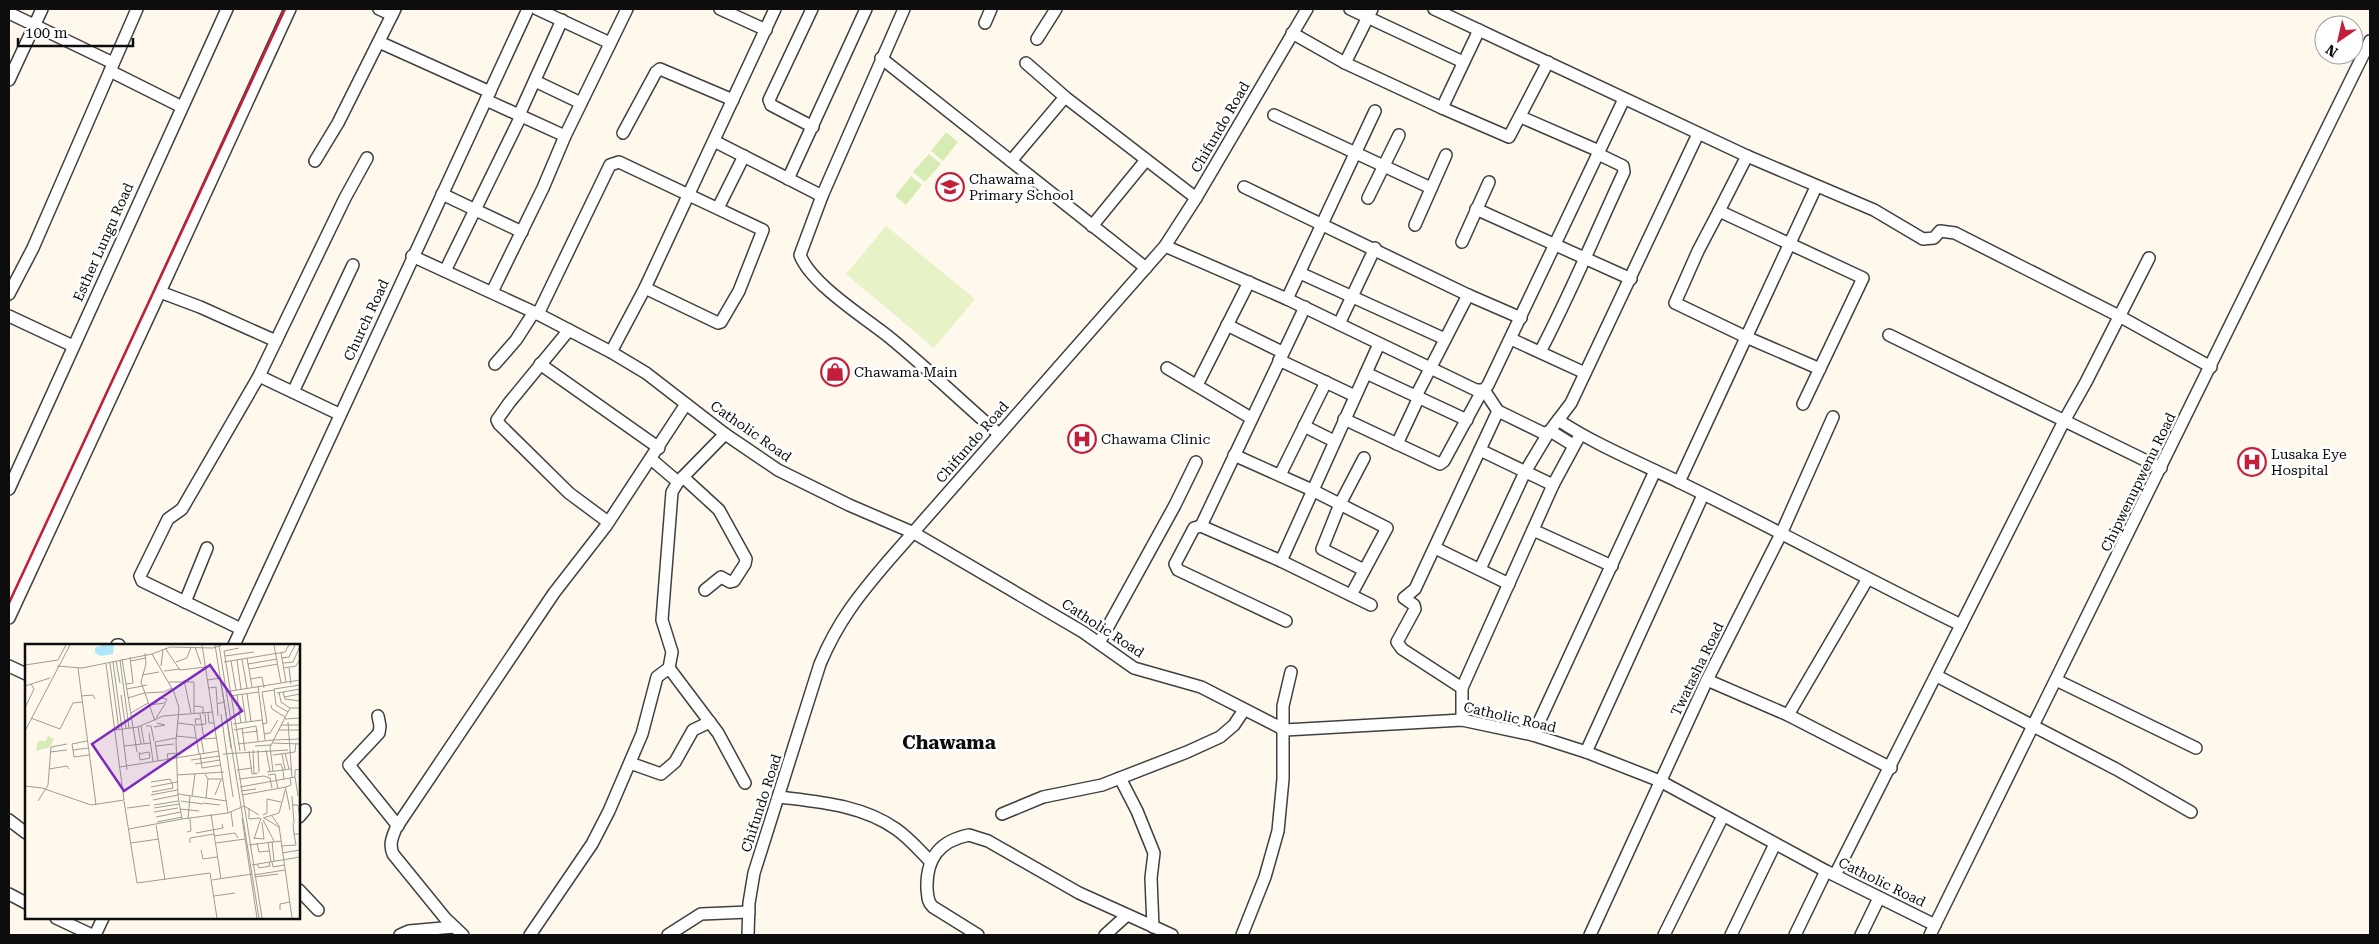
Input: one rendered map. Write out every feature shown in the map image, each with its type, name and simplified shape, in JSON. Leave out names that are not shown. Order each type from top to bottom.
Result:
[{"type":"street","points":[[9,80],[42,9]]},
{"type":"street","points":[[9,294],[33,248],[137,9]]},
{"type":"street","name":"Esther Lungu Road","points":[[9,489],[227,9]]},
{"type":"street","points":[[9,618],[290,9]]},
{"type":"street","points":[[315,161],[338,123],[394,12],[380,9]]},
{"type":"street","name":"Church Road","points":[[234,644],[412,256],[528,9]]},
{"type":"street","points":[[537,9],[610,42]]},
{"type":"street","points":[[492,292],[522,232],[580,103],[627,9]]},
{"type":"street","points":[[720,9],[766,30]]},
{"type":"street","points":[[611,352],[645,288],[775,9]]},
{"type":"street","points":[[812,9],[769,102],[813,127]]},
{"type":"street","points":[[788,179],[866,9]]},
{"type":"street","points":[[904,9],[822,196],[801,247],[800,255],[807,269],[855,311],[890,338],[999,434]]},
{"type":"street","points":[[984,23],[991,9]]},
{"type":"street","points":[[1037,39],[1056,9]]},
{"type":"street","name":"Chifundo Road","points":[[748,935],[754,873],[820,664],[833,634],[852,604],[1165,246],[1196,198],[1307,9]]},
{"type":"street","points":[[1350,9],[1370,13],[1463,62]]},
{"type":"street","points":[[1434,9],[1698,134],[1816,187],[1874,210],[1923,239],[1934,238],[1940,231],[1955,233],[2119,316],[2211,367]]},
{"type":"street","points":[[9,13],[182,106]]},
{"type":"street","points":[[1345,63],[1370,13]]},
{"type":"street","points":[[445,271],[520,115],[562,20]]},
{"type":"street","points":[[1442,108],[1479,30]]},
{"type":"street","points":[[1292,34],[1345,63],[1507,137],[1511,135],[1521,117],[1548,62]]},
{"type":"street","name":"Chipwenupwenu Road","points":[[1932,930],[2370,41]]},
{"type":"street","points":[[379,42],[488,96],[520,115],[565,136]]},
{"type":"street","points":[[881,58],[1146,268]]},
{"type":"street","points":[[1026,63],[1065,97],[1196,198]]},
{"type":"street","points":[[623,133],[656,72],[660,69],[733,100]]},
{"type":"street","points":[[535,81],[580,103]]},
{"type":"street","points":[[1011,161],[1065,97]]},
{"type":"street","points":[[1344,419],[1442,464],[1483,390],[1488,385],[1511,339],[1624,99]]},
{"type":"street","points":[[1287,299],[1375,111]]},
{"type":"street","points":[[1274,115],[1431,188]]},
{"type":"street","points":[[1521,117],[1599,153],[1623,166],[1624,172],[1583,258],[1562,310],[1540,352]]},
{"type":"street","points":[[1480,569],[1525,472],[1549,432],[1571,403],[1698,134]]},
{"type":"street","points":[[1368,198],[1399,135]]},
{"type":"street","points":[[714,141],[822,196]]},
{"type":"street","points":[[1415,225],[1446,155]]},
{"type":"street","points":[[718,208],[744,156]]},
{"type":"street","points":[[1747,156],[1698,251],[1676,303],[1746,338],[1820,369]]},
{"type":"street","points":[[241,629],[142,582],[140,576],[168,519],[182,509],[259,376],[345,198],[367,158]]},
{"type":"street","points":[[1092,226],[1146,160]]},
{"type":"street","points":[[495,364],[536,313],[610,165],[619,162],[763,230],[739,291],[721,322],[718,323],[645,288]]},
{"type":"street","points":[[1462,242],[1489,182]]},
{"type":"street","points":[[1244,187],[1322,225],[1375,248],[1468,295],[1521,318]]},
{"type":"street","points":[[1679,482],[1816,187]]},
{"type":"street","points":[[442,194],[522,232]]},
{"type":"street","points":[[1476,209],[1631,279]]},
{"type":"street","points":[[1719,211],[1791,243],[1862,278],[1803,404]]},
{"type":"street","points":[[1165,246],[1305,307],[1430,368],[1483,390],[1498,411],[1543,432],[1576,440],[1679,482],[1867,580],[1960,625]]},
{"type":"street","points":[[1339,324],[1375,248]]},
{"type":"street","name":"Catholic Road","points":[[412,256],[536,313],[611,352],[646,373],[725,434],[778,470],[810,487],[914,533],[1011,588],[1099,643],[1134,668],[1201,687],[1284,730],[1462,720],[1533,735],[1586,752],[1660,781],[1879,898],[1932,930]]},
{"type":"street","points":[[1795,935],[1891,768],[1960,625],[2149,258]]},
{"type":"street","points":[[293,392],[353,265]]},
{"type":"street","points":[[1300,273],[1444,339]]},
{"type":"street","points":[[1196,385],[1249,282]]},
{"type":"street","points":[[160,292],[200,306],[276,341]]},
{"type":"street","points":[[1397,444],[1430,368],[1468,295]]},
{"type":"street","points":[[1201,526],[1250,418],[1305,307]]},
{"type":"street","points":[[9,316],[73,346]]},
{"type":"street","points":[[1227,325],[1326,382],[1355,396]]},
{"type":"street","points":[[569,330],[499,415],[497,420],[569,493],[608,522]]},
{"type":"street","points":[[1889,335],[2161,468]]},
{"type":"street","points":[[1511,339],[1585,373]]},
{"type":"street","points":[[1281,560],[1379,344]]},
{"type":"street","points":[[540,364],[658,448]]},
{"type":"street","points":[[1167,368],[1221,399],[1232,409],[1250,418]]},
{"type":"street","points":[[1366,373],[1467,420]]},
{"type":"street","points":[[259,376],[340,414]]},
{"type":"street","points":[[1280,475],[1326,382]]},
{"type":"street","points":[[464,935],[454,927],[393,854],[390,846],[398,826],[554,593],[608,522],[686,404]]},
{"type":"street","points":[[1462,688],[1402,649],[1396,642],[1414,608],[1414,605],[1404,598],[1415,589],[1498,411]]},
{"type":"street","name":"Twatasha Road","points":[[1590,935],[1707,680],[1781,534],[1833,417]]},
{"type":"street","points":[[1558,420],[1576,440]]},
{"type":"street","points":[[1304,426],[1334,441]]},
{"type":"street","points":[[530,935],[592,844],[642,734],[657,677],[669,668],[672,652],[663,629],[662,615],[672,492],[680,479],[725,434]]},
{"type":"street","points":[[1462,720],[1462,688],[1553,485],[1576,440]]},
{"type":"street","points":[[1480,450],[1553,485]]},
{"type":"street","points":[[1234,454],[1312,490],[1387,528],[1351,595]]},
{"type":"street","points":[[1364,458],[1340,504],[1322,549],[1364,570]]},
{"type":"street","points":[[651,459],[719,510],[746,559],[745,564],[734,581],[730,582],[721,578],[705,590]]},
{"type":"street","points":[[1099,643],[1175,505],[1196,462]]},
{"type":"street","points":[[1533,735],[1655,471]]},
{"type":"street","points":[[1586,752],[1703,495]]},
{"type":"street","points":[[1286,621],[1176,567],[1175,564],[1194,528],[1201,526],[1281,560],[1371,605]]},
{"type":"street","points":[[1533,530],[1612,566]]},
{"type":"street","points":[[185,602],[207,548]]},
{"type":"street","points":[[1435,548],[1508,584]]},
{"type":"street","points":[[1788,716],[1867,580]]},
{"type":"street","points":[[9,666],[25,674]]},
{"type":"street","points":[[669,668],[724,742],[745,783]]},
{"type":"street","points":[[1242,935],[1265,878],[1278,831],[1282,796],[1283,706],[1291,672]]},
{"type":"street","points":[[1937,676],[2116,769],[2191,812]]},
{"type":"street","points":[[1707,680],[1788,716],[1891,768]]},
{"type":"street","points":[[2056,680],[2196,748]]},
{"type":"street","points":[[1002,814],[1043,797],[1102,785],[1220,737],[1234,725],[1244,710]]},
{"type":"street","points":[[378,716],[379,733],[349,765],[398,826]]},
{"type":"street","points":[[630,763],[662,774],[675,762],[693,730],[710,722]]},
{"type":"street","points":[[1120,778],[1137,810],[1154,853],[1151,878],[1153,927]]},
{"type":"street","points":[[778,797],[840,806],[874,817],[896,830],[930,861]]},
{"type":"street","points":[[1664,935],[1723,816]]},
{"type":"street","points":[[9,820],[25,832]]},
{"type":"street","points":[[978,935],[930,904],[926,874],[930,861],[938,852],[963,836],[978,836],[1041,873],[1172,935]]},
{"type":"street","points":[[1730,935],[1775,844]]},
{"type":"street","points":[[300,891],[318,910]]},
{"type":"street","points":[[9,894],[25,902]]},
{"type":"street","points":[[1861,935],[1879,898]]},
{"type":"street","points":[[668,935],[701,914],[749,912]]},
{"type":"street","points":[[1105,935],[1127,915]]},
{"type":"street","points":[[58,919],[93,935],[102,919]]},
{"type":"street","points":[[400,935],[409,931],[454,927]]},
{"type":"green space","points":[[946,132],[958,142],[943,161],[931,151]]},
{"type":"green space","points":[[929,154],[941,164],[925,182],[913,172]]},
{"type":"green space","points":[[911,176],[922,185],[906,205],[895,196]]},
{"type":"green space","points":[[886,226],[975,299],[934,348],[846,274]]},
{"type":"railway","points":[[9,603],[285,9]]},
{"type":"place","name":"Chawama Primary School","points":[[950,187]]},
{"type":"place","name":"Chawama Main","points":[[835,372]]},
{"type":"place","name":"Chawama Clinic","points":[[1082,439]]},
{"type":"place","name":"Lusaka Eye Hospital","points":[[2252,462]]},
{"type":"district","name":"Chawama","points":[[949,742]]}]
